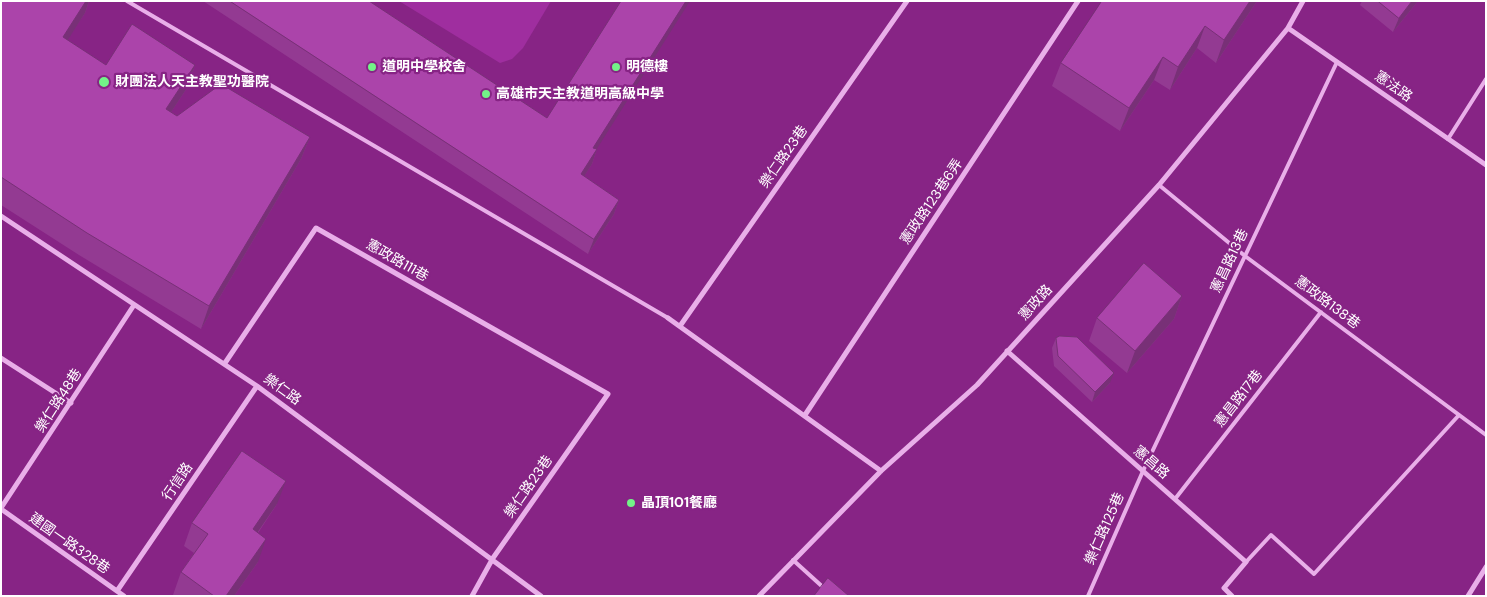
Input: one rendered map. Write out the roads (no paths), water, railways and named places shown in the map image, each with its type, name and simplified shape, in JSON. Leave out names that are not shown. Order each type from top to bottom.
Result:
[{"type":"street","name":"樂仁路23巷","points":[[680,326],[907,1]]},
{"type":"street","name":"憲政路123巷6弄","points":[[805,415],[1078,1]]},
{"type":"street","name":"憲政路","points":[[759,596],[882,471],[977,384],[1159,184],[1288,28],[1303,1]]},
{"type":"street","name":"憲法路","points":[[1288,28],[1486,165]]},
{"type":"street","name":"樂仁路","points":[[1,216],[225,363],[492,558],[541,596]]},
{"type":"street","name":"憲政路111巷","points":[[225,363],[316,228],[608,394]]},
{"type":"street","name":"樂仁路48巷","points":[[1,509],[134,305]]},
{"type":"street","points":[[668,318],[882,471]]},
{"type":"street","name":"憲昌路","points":[[1007,351],[1246,562]]},
{"type":"street","points":[[1,358],[71,403]]},
{"type":"street","name":"行信路","points":[[116,591],[257,386]]},
{"type":"street","name":"樂仁路23巷","points":[[472,596],[492,558],[608,394]]},
{"type":"street","name":"建國一路328巷","points":[[1,509],[124,596]]},
{"type":"street","points":[[1232,596],[1224,588],[1246,562]]},
{"type":"street","points":[[1468,596],[1486,567]]},
{"type":"lane","points":[[127,1],[668,318]]},
{"type":"lane","name":"憲昌路13巷","points":[[1143,471],[1337,62]]},
{"type":"lane","points":[[1448,139],[1486,79]]},
{"type":"lane","name":"憲政路138巷","points":[[1159,184],[1245,256],[1486,435]]},
{"type":"lane","name":"憲昌路17巷","points":[[1175,499],[1321,312]]},
{"type":"lane","points":[[1246,562],[1270,535],[1314,574],[1459,415]]},
{"type":"lane","name":"樂仁路125巷","points":[[1088,596],[1143,471]]},
{"type":"lane","points":[[793,560],[826,590]]},
{"type":"place","name":"道明中學校舍","points":[[372,67]]},
{"type":"place","name":"明德樓","points":[[616,67]]},
{"type":"place","name":"財團法人天主教聖功醫院","points":[[104,82]]},
{"type":"place","name":"高雄市天主教道明高級中學","points":[[486,94]]},
{"type":"place","name":"晶頂101餐廳","points":[[631,503]]}]
